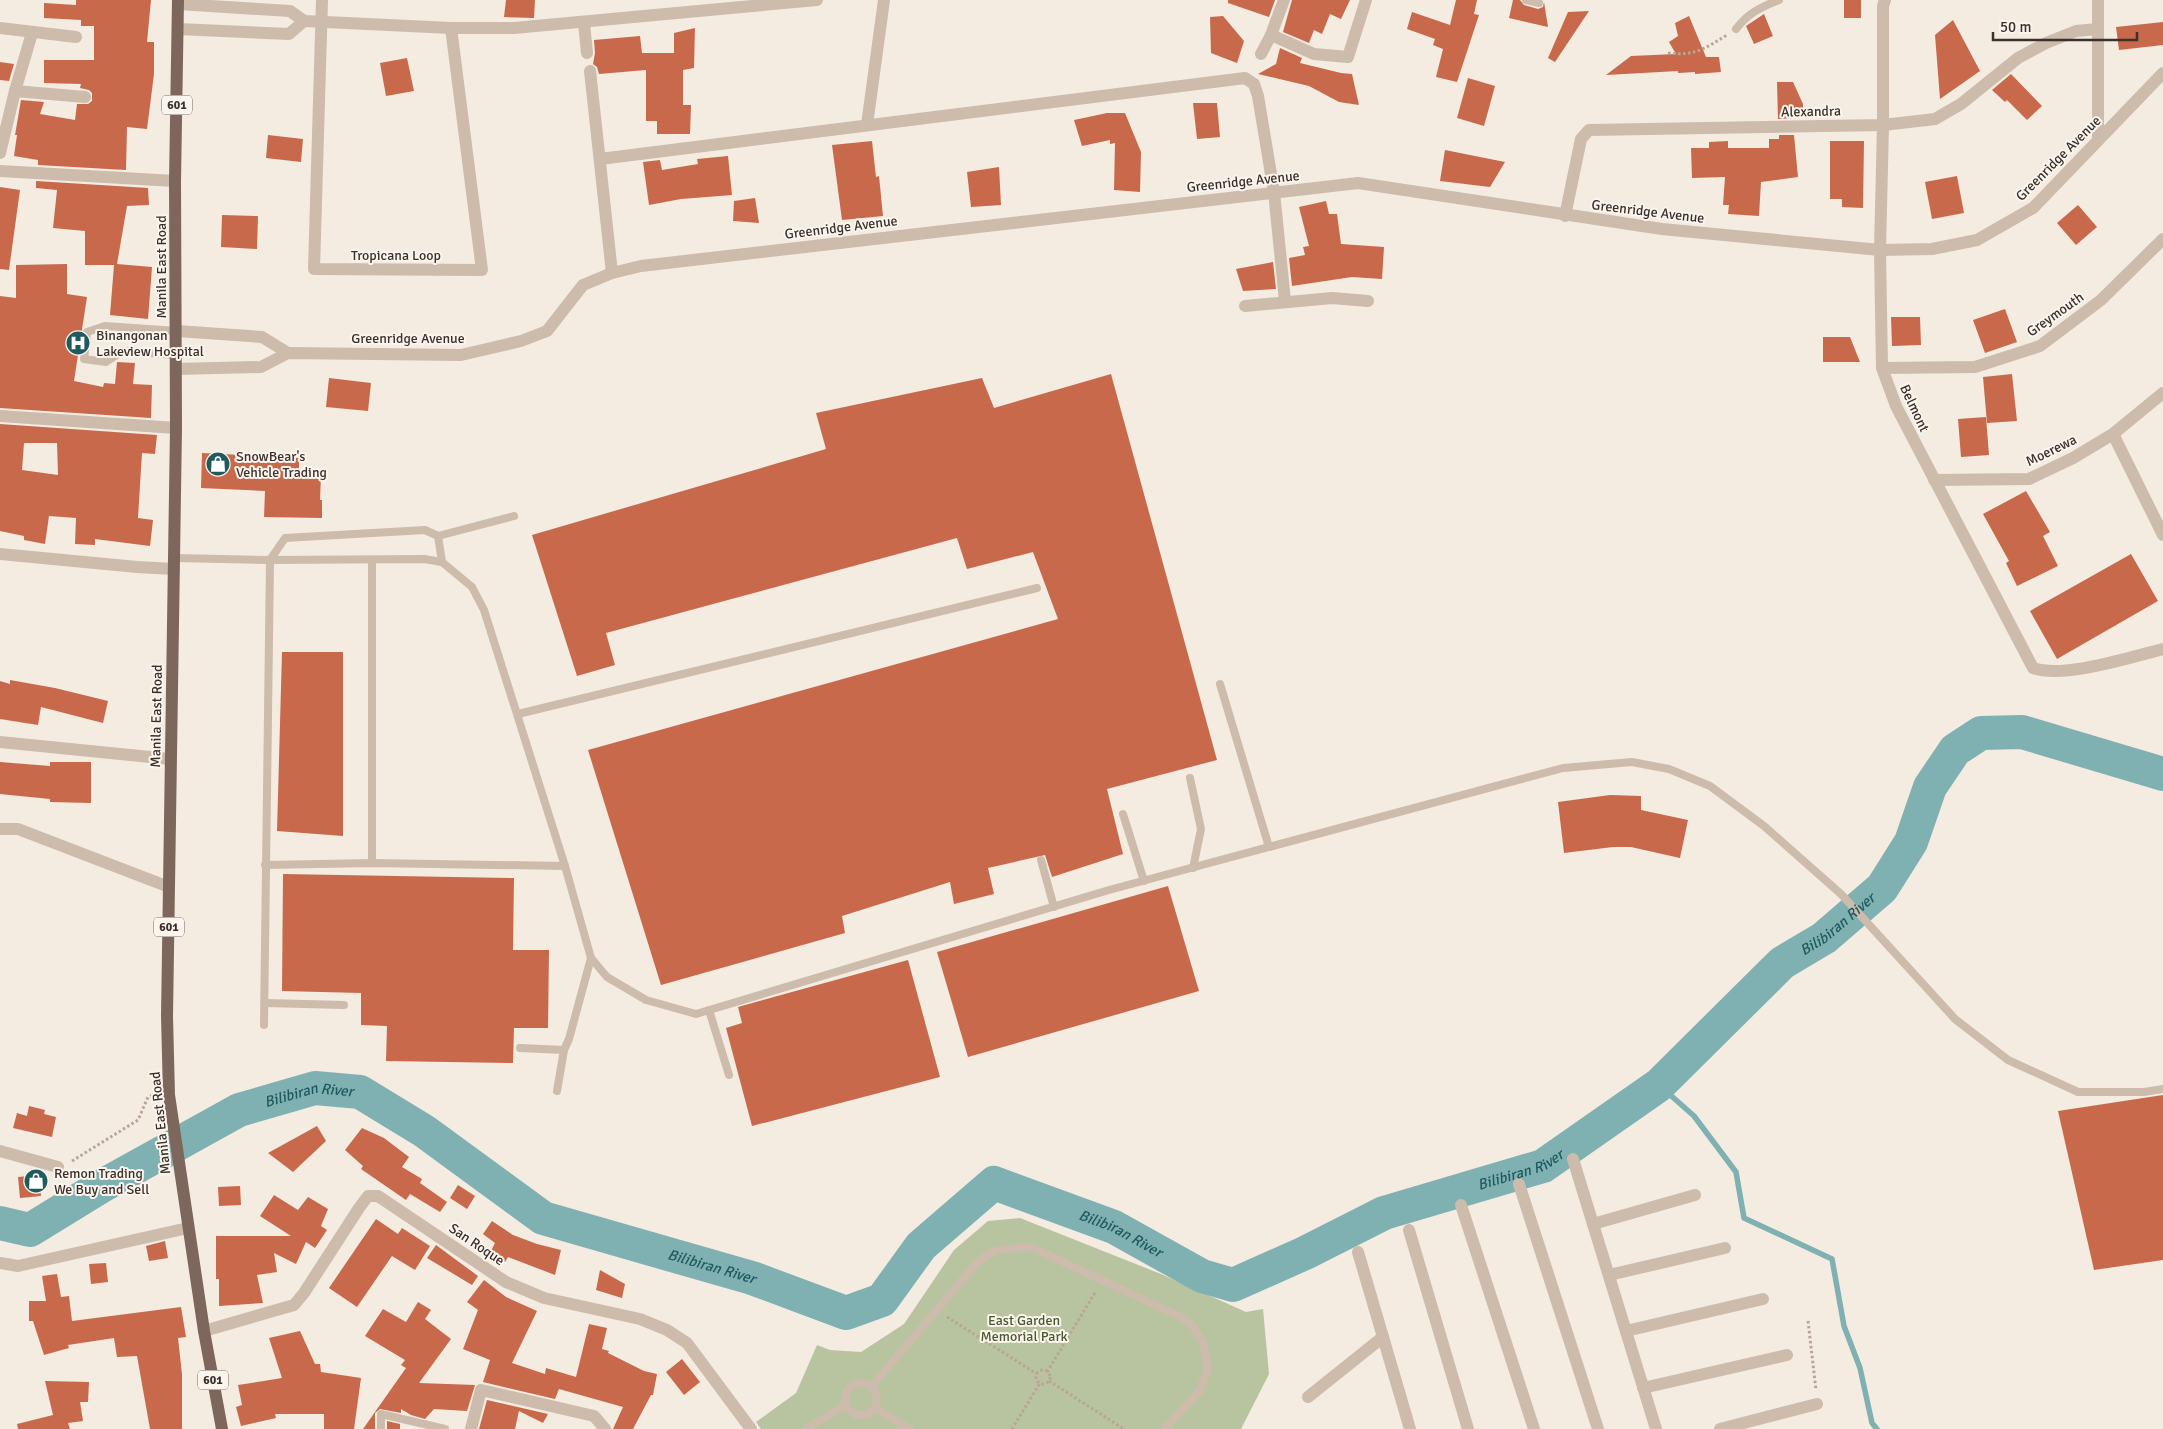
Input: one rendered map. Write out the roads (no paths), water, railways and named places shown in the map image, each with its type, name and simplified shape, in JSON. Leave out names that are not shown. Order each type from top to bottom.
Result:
[{"type":"main road","name":"Manila East Road","points":[[178,2],[176,428],[167,1016],[169,1093],[204,1331],[222,1429]]},
{"type":"street","points":[[322,0],[322,22]]},
{"type":"street","points":[[178,2],[290,11],[304,21],[451,28],[514,28],[584,23],[780,1],[817,0]]},
{"type":"street","points":[[867,125],[884,0]]},
{"type":"street","points":[[1261,54],[1271,35],[1284,0]]},
{"type":"street","points":[[1271,35],[1314,54],[1348,57],[1366,0]]},
{"type":"street","name":"Belmont","points":[[1884,0],[1880,250],[1882,368],[1896,406],[2033,668],[2042,671],[2075,669],[2163,649]]},
{"type":"street","points":[[2098,0],[2098,140]]},
{"type":"street","points":[[178,29],[289,34],[304,21]]},
{"type":"street","name":"Tropicana Loop","points":[[322,22],[314,270],[482,270],[451,28]]},
{"type":"street","points":[[584,23],[587,53]]},
{"type":"street","points":[[0,28],[76,37]]},
{"type":"street","name":"Alexandra","points":[[1565,216],[1581,139],[1589,130],[1883,125],[1935,119],[1961,104],[2018,58],[2046,43],[2076,32],[2098,30]]},
{"type":"street","points":[[0,153],[32,33]]},
{"type":"street","points":[[590,71],[612,273]]},
{"type":"street","name":"Greenridge Avenue","points":[[176,369],[261,367],[288,353],[460,355],[504,345],[547,331],[583,285],[612,273],[651,265],[1358,183],[1565,216],[1662,229],[1880,250],[1932,249],[1977,240],[2033,208],[2163,73]]},
{"type":"street","points":[[600,159],[1245,78],[1254,84],[1258,96],[1274,192],[1285,301]]},
{"type":"street","points":[[15,91],[84,97]]},
{"type":"street","points":[[0,171],[176,181]]},
{"type":"street","name":"Greymouth","points":[[1882,368],[1975,367],[2040,346],[2101,300],[2163,239]]},
{"type":"street","points":[[1245,306],[1332,298],[1368,301]]},
{"type":"street","points":[[177,332],[262,337],[288,353]]},
{"type":"street","name":"Moerewa","points":[[1934,480],[2029,479],[2073,458],[2113,434],[2163,393]]},
{"type":"street","points":[[0,416],[176,428]]},
{"type":"street","points":[[2113,434],[2161,528]]},
{"type":"street","points":[[0,554],[137,567],[174,563]]},
{"type":"street","points":[[0,742],[170,759]]},
{"type":"street","points":[[0,829],[18,829],[169,887]]},
{"type":"street","points":[[0,1151],[58,1167]]},
{"type":"street","points":[[1574,1159],[1656,1429]]},
{"type":"street","points":[[1519,1184],[1598,1429]]},
{"type":"street","points":[[1593,1224],[1695,1195]]},
{"type":"street","name":"San Roque","points":[[204,1331],[265,1315],[294,1305],[304,1293],[368,1196],[378,1196],[506,1282],[521,1290],[544,1298],[640,1319],[667,1330],[687,1344],[751,1429]]},
{"type":"street","points":[[1461,1205],[1534,1429]]},
{"type":"street","points":[[0,1263],[18,1266],[188,1222]]},
{"type":"street","points":[[1409,1230],[1468,1429]]},
{"type":"street","points":[[1609,1275],[1725,1248]]},
{"type":"street","points":[[1358,1252],[1410,1429]]},
{"type":"street","points":[[1626,1331],[1763,1299]]},
{"type":"street","points":[[1308,1396],[1383,1337]]},
{"type":"street","points":[[1643,1388],[1787,1355]]},
{"type":"street","points":[[471,1429],[481,1390],[594,1416],[605,1429]]},
{"type":"street","points":[[1720,1429],[1817,1404]]},
{"type":"lane","points":[[1526,0],[1539,2]]},
{"type":"lane","points":[[1736,29],[1744,18],[1757,9],[1779,0]]},
{"type":"lane","points":[[176,355],[123,351],[106,362],[84,359],[87,332],[105,326],[177,332]]},
{"type":"lane","points":[[264,1025],[270,560],[285,538],[395,530],[424,530],[438,536],[514,516]]},
{"type":"lane","points":[[438,536],[442,562]]},
{"type":"lane","points":[[174,563],[424,559],[442,562],[472,586],[484,610],[518,714],[591,958],[607,977],[646,1000],[696,1014],[1144,881],[1563,768],[1632,762],[1669,769],[1710,786],[1764,826],[1841,894],[1955,1019],[2008,1060],[2078,1092],[2144,1092],[2163,1088]]},
{"type":"lane","points":[[372,560],[372,863]]},
{"type":"lane","points":[[518,714],[1037,588]]},
{"type":"lane","points":[[1220,684],[1270,847]]},
{"type":"lane","points":[[1190,778],[1201,829],[1192,868]]},
{"type":"lane","points":[[1123,814],[1144,881]]},
{"type":"lane","points":[[1042,860],[1054,907]]},
{"type":"lane","points":[[265,865],[372,863],[565,866]]},
{"type":"lane","points":[[558,1091],[564,1050],[570,1039],[591,958]]},
{"type":"lane","points":[[265,1004],[344,1006]]},
{"type":"lane","points":[[709,1010],[729,1075]]},
{"type":"lane","points":[[520,1048],[564,1050]]},
{"type":"lane","points":[[872,1386],[975,1265],[988,1254],[998,1250],[1031,1247],[1181,1317],[1193,1326],[1203,1343],[1208,1368],[1200,1390],[1165,1429]]},
{"type":"lane","points":[[858,1382],[865,1382],[872,1386],[877,1392],[876,1408],[866,1415],[854,1414],[846,1406],[846,1391],[858,1382]]},
{"type":"lane","points":[[806,1429],[846,1406]]},
{"type":"lane","points":[[876,1408],[909,1429]]},
{"type":"lane","points":[[381,1429],[381,1414],[445,1429]]},
{"type":"waterway","name":"Bilibiran River","points":[[0,1223],[30,1230],[100,1187],[239,1110],[315,1088],[360,1092],[424,1131],[543,1218],[752,1278],[846,1313],[882,1300],[921,1246],[994,1183],[1114,1227],[1202,1276],[1233,1285],[1305,1253],[1384,1213],[1543,1166],[1659,1085],[1782,963],[1824,938],[1882,888],[1911,842],[1930,787],[1955,750],[1981,733],[2022,732],[2163,774]]},
{"type":"waterway","points":[[1659,1085],[1694,1116],[1736,1172],[1744,1218],[1832,1259],[1844,1326],[1860,1368],[1872,1423],[1877,1429]]},
{"type":"place","name":"Binangonan Lakeview Hospital","points":[[78,343]]},
{"type":"place","name":"SnowBear's Vehicle Trading","points":[[218,464]]},
{"type":"place","name":"Remon Trading We Buy and Sell","points":[[36,1181]]},
{"type":"park label","name":"East Garden Memorial Park","points":[[1024,1328]]}]
